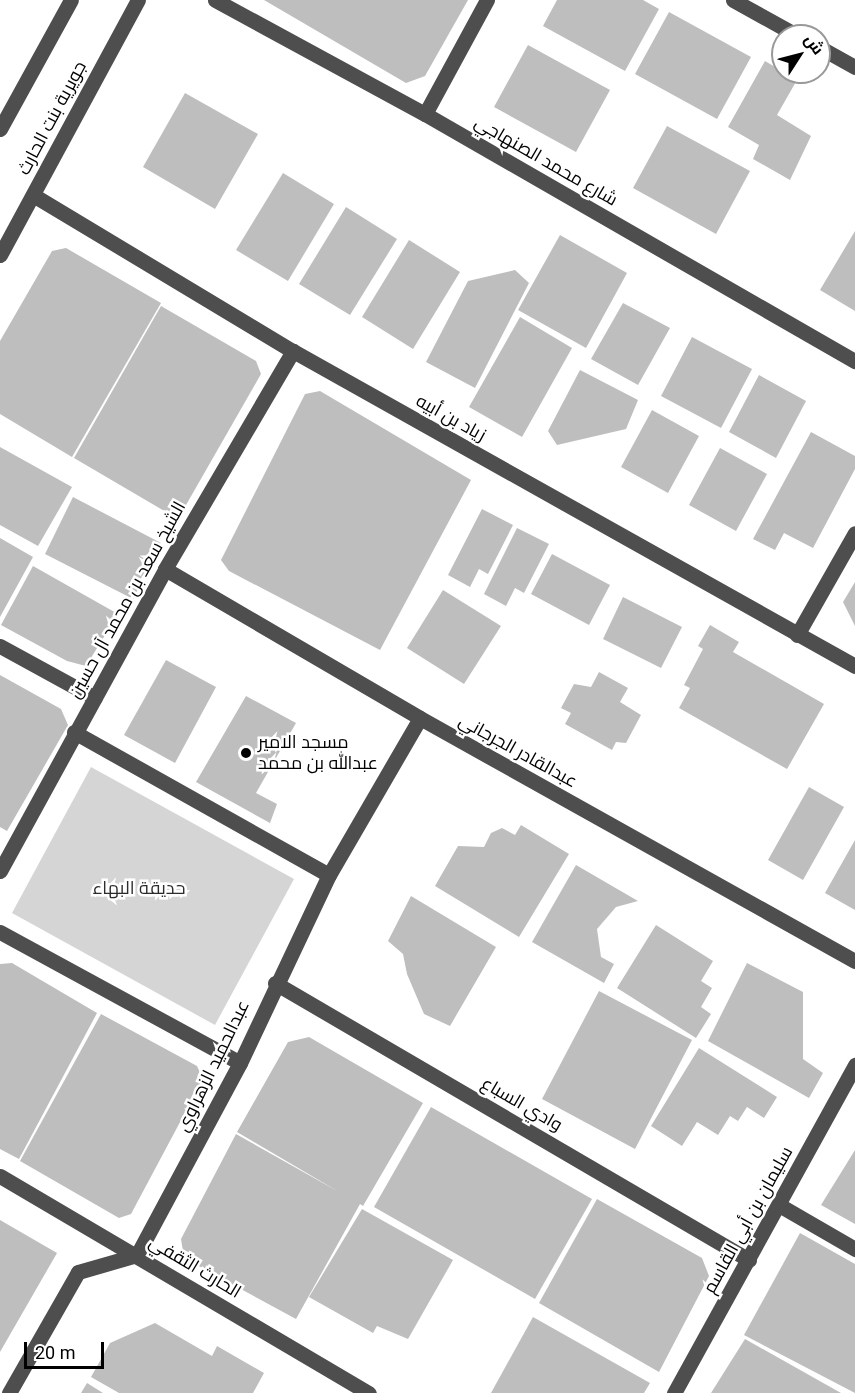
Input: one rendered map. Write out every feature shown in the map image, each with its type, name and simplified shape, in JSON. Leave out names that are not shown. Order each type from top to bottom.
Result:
[{"type":"street","points":[[0,129],[71,0]]},
{"type":"street","name":"جويرية بنت الحارث","points":[[0,255],[138,0]]},
{"type":"street","name":"شارع محمد الصنهاجي","points":[[215,0],[425,114],[855,362]]},
{"type":"street","points":[[425,114],[487,0]]},
{"type":"street","points":[[733,0],[776,24]]},
{"type":"street","points":[[831,54],[855,67]]},
{"type":"street","name":"زياد بن أبيه","points":[[33,195],[293,351],[855,666]]},
{"type":"street","name":"الشيخ سعد بن محمد آل حسين","points":[[0,870],[165,569],[293,351]]},
{"type":"street","points":[[797,635],[855,533]]},
{"type":"street","name":"عبدالقادر الجرجاني","points":[[165,569],[420,718],[855,961]]},
{"type":"street","points":[[0,646],[95,698]]},
{"type":"street","name":"عبدالحميد الزهراوي","points":[[137,1255],[240,1063],[275,983],[329,875],[420,718]]},
{"type":"street","points":[[74,732],[329,875]]},
{"type":"street","points":[[0,933],[240,1063]]},
{"type":"street","name":"وادي السباع","points":[[275,983],[749,1260]]},
{"type":"street","name":"سليمان بن أبي القاسم","points":[[674,1393],[855,1065]]},
{"type":"street","name":"الحارث الثقفي","points":[[0,1176],[369,1393]]},
{"type":"street","points":[[779,1205],[855,1249]]},
{"type":"street","points":[[9,1393],[78,1272],[137,1255]]},
{"type":"green space","name":"حديقة البهاء","points":[[91,767],[294,879],[215,1025],[12,913]]},
{"type":"building","points":[[264,0],[468,0],[425,76],[406,83]]},
{"type":"building","points":[[557,0],[643,0],[659,9],[625,71],[543,26]]},
{"type":"building","points":[[669,12],[751,57],[717,119],[635,74]]},
{"type":"building","points":[[528,45],[610,90],[576,152],[494,107]]},
{"type":"building","points":[[765,61],[771,65],[771,84],[795,84],[777,115],[811,136],[790,180],[753,159],[759,145],[728,127]]},
{"type":"building","points":[[185,93],[258,134],[215,209],[143,167]]},
{"type":"building","points":[[667,126],[750,171],[716,234],[633,188]]},
{"type":"building","points":[[283,173],[334,204],[288,281],[236,250]]},
{"type":"building","points":[[346,207],[397,239],[350,315],[299,284]]},
{"type":"building","points":[[855,231],[855,311],[820,290]]},
{"type":"building","points":[[560,235],[627,273],[586,348],[518,310]]},
{"type":"building","points":[[409,240],[460,272],[413,349],[362,317]]},
{"type":"building","points":[[66,248],[161,303],[72,457],[0,414],[0,341],[52,251]]},
{"type":"building","points":[[515,270],[529,283],[475,388],[426,362],[468,281]]},
{"type":"building","points":[[623,303],[670,328],[638,385],[591,359]]},
{"type":"building","points":[[161,306],[256,361],[261,374],[178,519],[74,458]]},
{"type":"building","points":[[520,317],[572,348],[522,437],[469,407]]},
{"type":"building","points":[[692,337],[752,369],[721,428],[661,396]]},
{"type":"building","points":[[580,370],[638,400],[626,429],[557,445],[548,431]]},
{"type":"building","points":[[759,375],[806,401],[776,458],[729,432]]},
{"type":"building","points":[[320,391],[471,480],[380,650],[229,571],[221,560],[305,394]]},
{"type":"building","points":[[652,410],[699,436],[668,493],[621,467]]},
{"type":"building","points":[[811,432],[855,456],[855,469],[813,548],[784,533],[775,550],[753,539]]},
{"type":"building","points":[[0,447],[72,487],[38,546],[0,525]]},
{"type":"building","points":[[720,448],[767,474],[736,531],[689,505]]},
{"type":"building","points":[[73,497],[161,543],[133,599],[45,554]]},
{"type":"building","points":[[482,509],[513,525],[488,574],[479,569],[470,587],[448,575]]},
{"type":"building","points":[[517,528],[549,544],[524,593],[515,588],[506,606],[484,594]]},
{"type":"building","points":[[0,538],[33,557],[0,617]]},
{"type":"building","points":[[552,554],[610,585],[589,625],[531,594]]},
{"type":"building","points":[[33,566],[118,614],[86,666],[67,661],[1,625]]},
{"type":"building","points":[[855,582],[855,626],[843,602]]},
{"type":"building","points":[[443,590],[501,626],[464,684],[407,648]]},
{"type":"building","points":[[623,597],[682,627],[661,668],[603,639]]},
{"type":"building","points":[[710,625],[739,642],[733,652],[824,704],[787,769],[679,708],[690,688],[684,685],[703,649],[698,646]]},
{"type":"building","points":[[166,660],[216,687],[175,763],[124,735]]},
{"type":"building","points":[[599,672],[628,688],[620,702],[641,715],[626,743],[616,742],[612,750],[565,724],[571,713],[561,708],[574,684],[591,687]]},
{"type":"building","points":[[0,675],[61,709],[68,725],[7,831],[0,827]]},
{"type":"building","name":"مسجد الامير عبدالله بن محمد","points":[[246,696],[296,723],[256,793],[277,804],[270,823],[196,782]]},
{"type":"building","points":[[809,787],[844,807],[803,880],[768,860]]},
{"type":"building","points":[[521,825],[569,854],[519,937],[435,886],[458,846],[484,847],[491,833],[502,828],[515,835]]},
{"type":"building","points":[[855,840],[855,910],[825,893]]},
{"type":"building","points":[[576,865],[638,901],[616,907],[597,929],[601,957],[614,964],[604,983],[532,942]]},
{"type":"building","points":[[411,896],[496,947],[450,1026],[424,1014],[407,974],[403,954],[388,941]]},
{"type":"building","points":[[656,925],[713,961],[701,981],[712,988],[701,1007],[711,1014],[696,1038],[617,988]]},
{"type":"building","points":[[12,963],[97,1013],[19,1159],[0,1149],[0,964]]},
{"type":"building","points":[[747,963],[803,992],[803,1059],[823,1073],[809,1098],[708,1041]]},
{"type":"building","points":[[599,991],[692,1040],[635,1149],[542,1099]]},
{"type":"building","points":[[101,1014],[197,1066],[203,1079],[131,1214],[119,1218],[20,1161]]},
{"type":"building","points":[[309,1037],[423,1103],[363,1206],[360,1204],[296,1319],[184,1258],[181,1239],[236,1134],[339,1192],[237,1132],[288,1042]]},
{"type":"building","points":[[699,1048],[777,1097],[764,1118],[747,1107],[738,1121],[730,1116],[718,1135],[697,1122],[682,1146],[651,1126]]},
{"type":"building","points":[[431,1107],[592,1199],[535,1299],[374,1207]]},
{"type":"building","points":[[855,1150],[855,1224],[821,1205]]},
{"type":"building","points":[[597,1199],[702,1258],[709,1276],[659,1372],[539,1303]]},
{"type":"building","points":[[362,1209],[453,1260],[408,1339],[377,1326],[373,1333],[309,1297]]},
{"type":"building","points":[[0,1220],[57,1253],[0,1352]]},
{"type":"building","points":[[800,1233],[855,1264],[855,1393],[744,1335]]},
{"type":"building","points":[[533,1317],[650,1383],[644,1393],[491,1393]]},
{"type":"building","points":[[155,1323],[212,1356],[217,1346],[264,1373],[253,1393],[119,1393],[91,1377],[110,1343]]},
{"type":"building","points":[[745,1339],[841,1393],[711,1393]]},
{"type":"building","points":[[87,1383],[103,1393],[81,1393]]},
{"type":"place","name":"مسجد الامير عبدالله بن محمد","points":[[246,753]]}]
